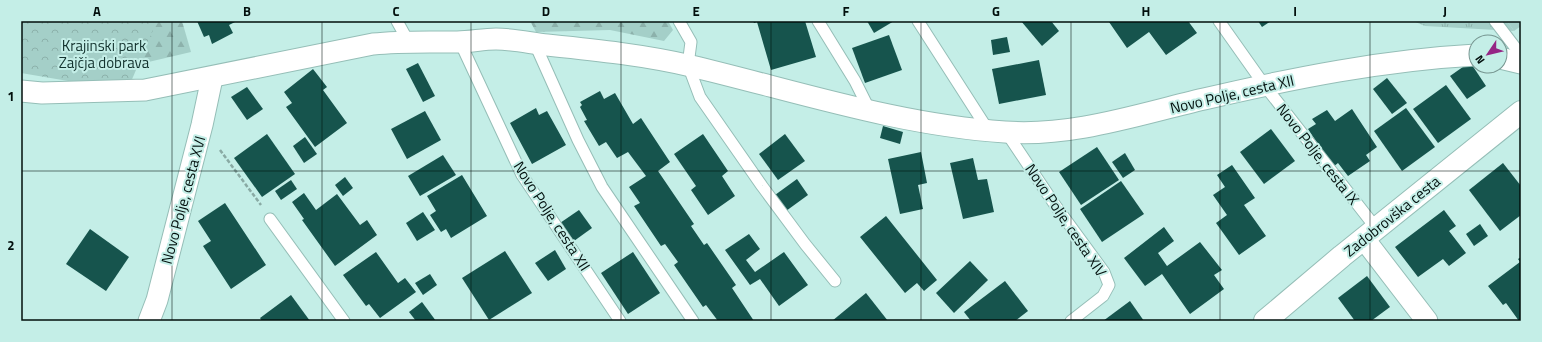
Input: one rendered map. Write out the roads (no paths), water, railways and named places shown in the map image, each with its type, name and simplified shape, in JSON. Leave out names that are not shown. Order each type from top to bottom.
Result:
[{"type":"main road","name":"Zadobrovška cesta","points":[[1265,321],[1521,112]]},
{"type":"street","name":"Novo Polje, cesta XII","points":[[21,91],[42,93],[145,90],[212,78],[348,48],[408,41],[460,42],[498,39],[606,51],[688,65],[889,116],[932,124],[997,131],[1054,131],[1116,121],[1265,86],[1368,65],[1468,56]]},
{"type":"street","points":[[1508,60],[1521,63]]},
{"type":"street","name":"Novo Polje, cesta XVI","points":[[149,321],[157,300],[202,125],[212,78]]},
{"type":"street","points":[[1370,234],[1427,321]]},
{"type":"lane","points":[[397,21],[408,41]]},
{"type":"lane","points":[[679,21],[691,42],[688,65],[700,97],[805,244],[835,280]]},
{"type":"lane","points":[[818,21],[855,81],[870,111]]},
{"type":"lane","points":[[918,21],[997,131]]},
{"type":"lane","name":"Novo Polje, cesta IX","points":[[1218,21],[1370,234]]},
{"type":"lane","points":[[1495,21],[1521,55]]},
{"type":"lane","name":"Novo Polje, cesta XII","points":[[460,42],[522,175],[617,320]]},
{"type":"lane","points":[[535,44],[578,140],[602,187],[693,321]]},
{"type":"lane","name":"Novo Polje, cesta XIV","points":[[997,131],[1055,205],[1104,272],[1109,285],[1103,296],[1072,321]]},
{"type":"lane","points":[[270,219],[344,321]]},
{"type":"park label","name":"Krajinski park Zajčja dobrava","points":[[104,54]]}]
